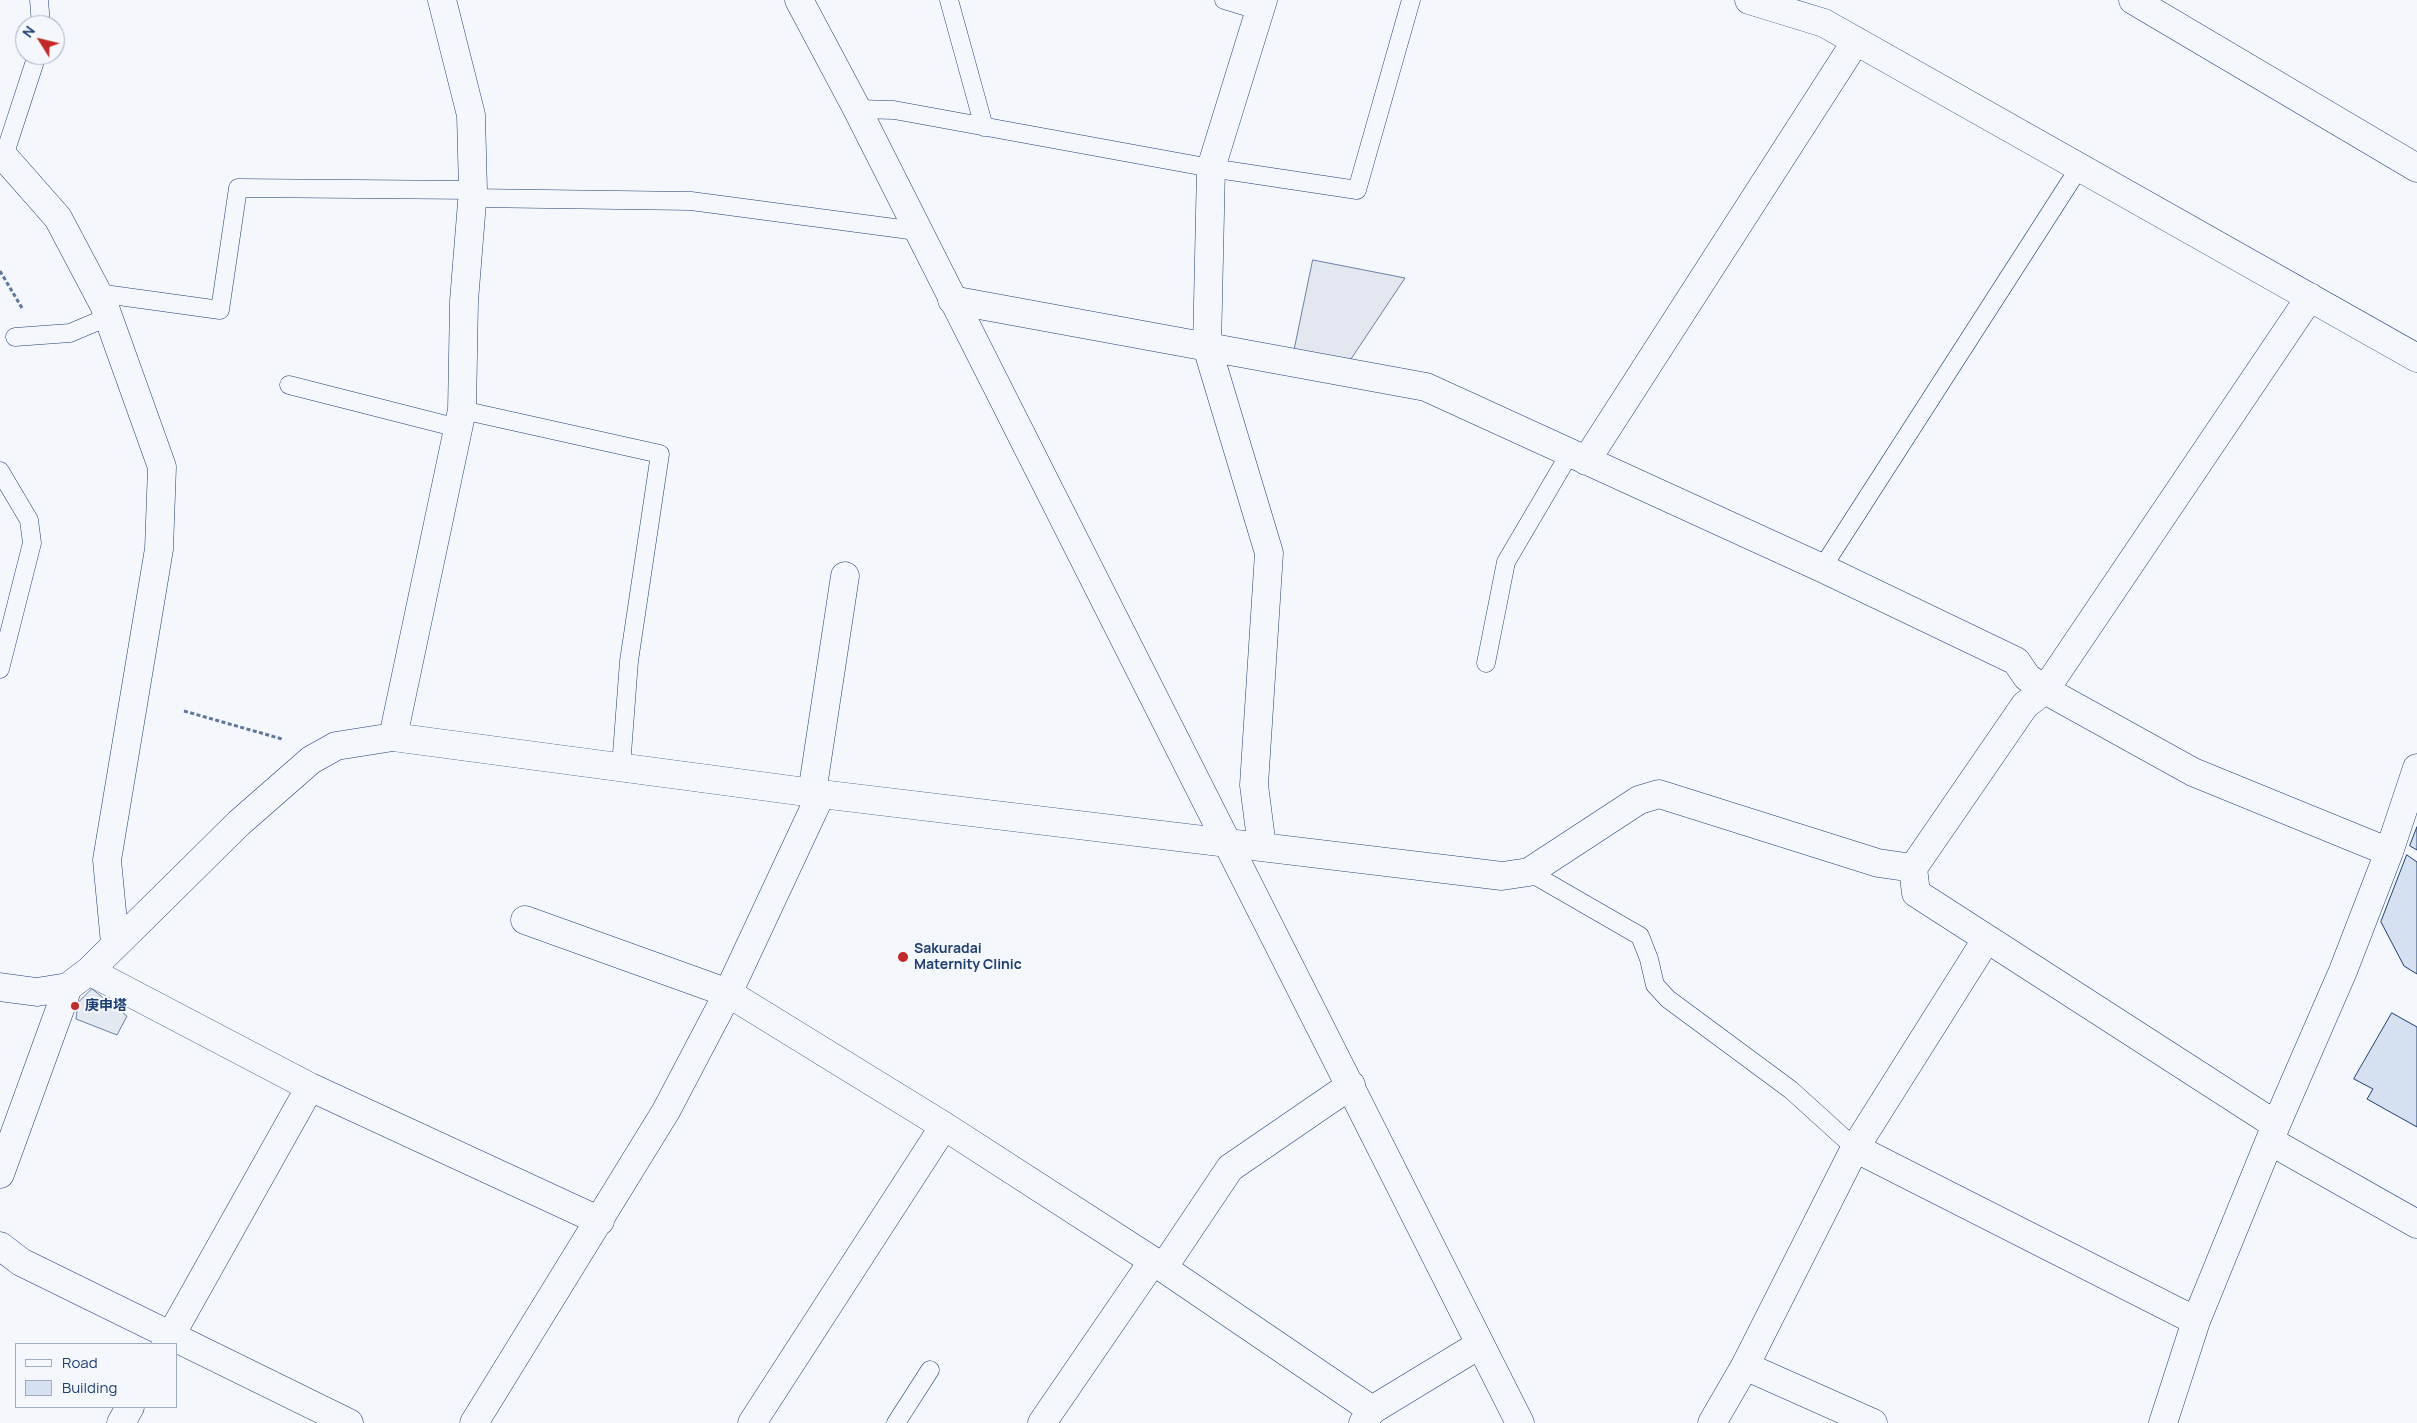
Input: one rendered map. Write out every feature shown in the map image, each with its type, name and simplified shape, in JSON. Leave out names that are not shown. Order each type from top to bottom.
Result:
[{"type":"street","points":[[393,737],[460,419],[464,301],[472,194],[471,115],[442,0]]},
{"type":"street","points":[[799,0],[857,109],[1520,1423]]},
{"type":"street","points":[[1749,0],[1824,23],[2417,358]]},
{"type":"street","points":[[2133,0],[2417,168]]},
{"type":"street","points":[[1262,6],[1211,168],[1207,347],[1269,554],[1254,785],[1262,847]]},
{"type":"street","points":[[1578,457],[1856,41]]},
{"type":"street","points":[[7,160],[58,218],[103,305],[162,467],[159,549],[107,860],[115,943]]},
{"type":"street","points":[[2310,296],[2045,690],[2025,705],[1913,868],[1916,893],[2273,1133],[2417,1224]]},
{"type":"street","points":[[952,300],[1426,388],[1822,568],[2016,661],[2027,677],[2045,690],[2193,772],[2389,852]]},
{"type":"street","points":[[474,1423],[666,1111],[728,993],[817,794],[845,576]]},
{"type":"street","points":[[0,1174],[79,979],[239,823],[311,760],[336,746],[393,737],[817,794],[1502,876],[1528,872],[1639,800],[1660,794],[1878,863],[1913,868]]},
{"type":"street","points":[[2163,1423],[2196,1321],[2273,1133],[2343,971],[2389,852],[2415,777]]},
{"type":"street","points":[[525,920],[728,993],[944,1126],[1158,1264],[1368,1416],[1479,1345]]},
{"type":"street","points":[[1712,1423],[1745,1366],[1854,1148],[1986,940]]},
{"type":"street","points":[[0,987],[37,992],[79,979],[600,1221]]},
{"type":"street","points":[[1042,1423],[1230,1168],[1351,1085]]},
{"type":"street","points":[[0,1246],[21,1262],[169,1340],[310,1087]]},
{"type":"street","points":[[752,1423],[944,1126]]},
{"type":"street","points":[[1854,1148],[2196,1321]]},
{"type":"street","points":[[178,1344],[348,1423]]},
{"type":"street","points":[[1745,1366],[1873,1423]]},
{"type":"street","points":[[121,1423],[129,1408]]},
{"type":"lane","points":[[38,0],[40,15]]},
{"type":"lane","points":[[949,0],[984,127]]},
{"type":"lane","points":[[1224,0],[1262,6]]},
{"type":"lane","points":[[857,109],[894,110],[1211,168],[1357,190],[1411,0]]},
{"type":"lane","points":[[7,160],[5,153],[34,65]]},
{"type":"lane","points":[[1822,568],[2079,168]]},
{"type":"lane","points":[[15,338],[70,333],[103,305],[220,310],[238,188],[691,201],[917,231]]},
{"type":"lane","points":[[289,385],[460,419],[660,454],[629,661],[621,767]]},
{"type":"lane","points":[[1486,663],[1506,562],[1578,457]]},
{"type":"lane","points":[[0,471],[29,520],[32,543],[0,669]]},
{"type":"lane","points":[[1528,872],[1640,936],[1649,959],[1654,985],[1668,999],[1791,1090],[1854,1148]]},
{"type":"lane","points":[[896,1423],[930,1370]]},
{"type":"path","points":[[184,710],[309,747],[323,754]]},
{"type":"shaded area","points":[[1313,260],[1405,278],[1349,362],[1294,352]]},
{"type":"shaded area","points":[[92,989],[127,1016],[117,1035],[76,1019],[78,1003]]},
{"type":"building","points":[[2417,827],[2417,850],[2410,846]]},
{"type":"building","points":[[2407,855],[2417,862],[2417,974],[2404,966],[2381,922]]},
{"type":"building","points":[[2392,1013],[2417,1027],[2417,1127],[2367,1099],[2373,1089],[2354,1079]]},
{"type":"place","name":"Sakuradai Maternity Clinic","points":[[903,957]]},
{"type":"place","name":"庚申塔","points":[[75,1006]]}]
